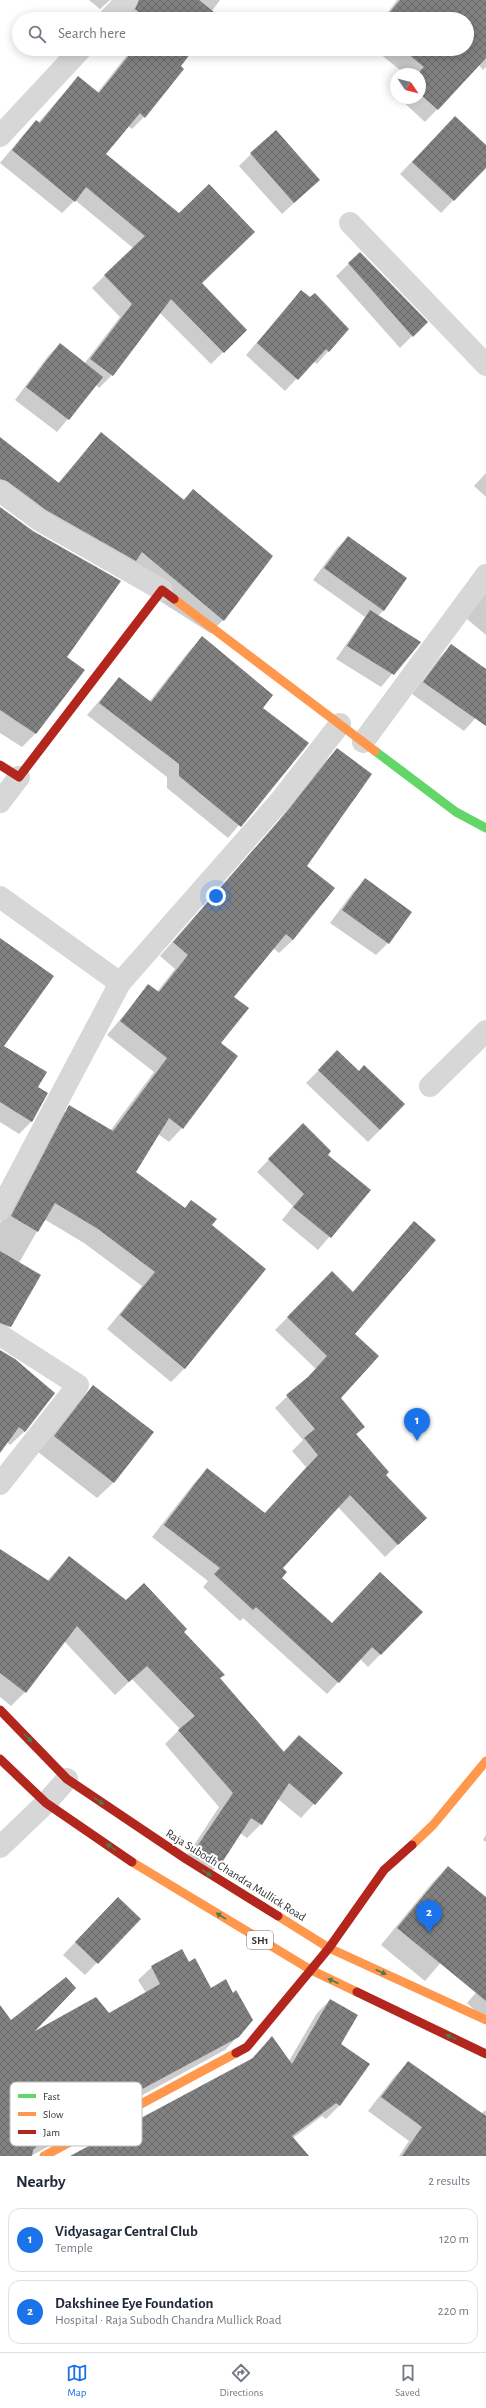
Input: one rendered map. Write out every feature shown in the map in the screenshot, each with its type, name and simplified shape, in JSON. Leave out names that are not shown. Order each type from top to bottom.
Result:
[{"type":"street","points":[[116,12],[127,0]]},
{"type":"street","points":[[0,136],[74,56]]},
{"type":"street","points":[[350,223],[486,365]]},
{"type":"street","points":[[0,491],[39,520],[162,590],[456,812],[486,828]]},
{"type":"street","points":[[363,742],[486,575]]},
{"type":"street","points":[[0,802],[162,590]]},
{"type":"street","points":[[0,1210],[120,983],[280,801],[340,724]]},
{"type":"street","points":[[0,765],[19,777]]},
{"type":"street","points":[[0,897],[120,983]]},
{"type":"street","points":[[430,1086],[486,1031]]},
{"type":"street","points":[[0,1335],[78,1385],[0,1484]]},
{"type":"street","name":"Raja Subodh Chandra Mullick Road","points":[[0,1710],[67,1779],[186,1859],[329,1948],[486,2020]]},
{"type":"street","name":"SH1","points":[[0,1759],[46,1804],[135,1864],[310,1970],[486,2054]]},
{"type":"street","points":[[142,2103],[247,2047],[329,1948],[384,1870],[433,1825],[486,1761]]},
{"type":"street","points":[[0,1847],[46,1804],[67,1779]]},
{"type":"street","points":[[44,2156],[63,2146]]},
{"type":"building","points":[[139,0],[199,0],[214,12],[139,12],[135,9]]},
{"type":"building","points":[[400,0],[486,0],[486,58],[438,110],[426,99],[426,68],[423,68],[424,67],[411,56],[474,56],[474,12],[390,12]]},
{"type":"building","points":[[128,56],[189,56],[181,66],[184,69],[145,118],[140,113],[106,154],[179,213],[209,184],[255,232],[202,283],[247,330],[224,353],[171,299],[113,376],[90,359],[132,304],[104,275],[145,236],[86,187],[75,202],[12,150],[36,120],[40,123],[78,76],[99,93]]},
{"type":"building","points":[[455,116],[486,145],[486,168],[454,201],[412,162]]},
{"type":"building","points":[[276,130],[320,180],[294,203],[250,153]]},
{"type":"building","points":[[360,252],[428,322],[413,337],[348,263]]},
{"type":"building","points":[[301,290],[310,297],[315,293],[349,329],[329,352],[326,349],[298,380],[257,343]]},
{"type":"building","points":[[60,343],[103,377],[69,420],[26,387]]},
{"type":"building","points":[[101,432],[184,500],[193,489],[273,556],[224,621],[142,552],[136,561],[46,510],[7,481],[0,479],[0,437],[59,483]]},
{"type":"building","points":[[0,507],[33,531],[121,581],[67,657],[85,670],[36,734],[0,710]]},
{"type":"building","points":[[348,536],[407,578],[384,611],[324,568]]},
{"type":"building","points":[[370,610],[421,642],[394,675],[347,646]]},
{"type":"building","points":[[202,636],[273,695],[263,708],[309,743],[241,827],[179,776],[179,764],[99,703],[119,677],[151,702]]},
{"type":"building","points":[[451,644],[486,669],[486,726],[423,682]]},
{"type":"building","points":[[337,748],[372,774],[307,866],[335,888],[293,940],[286,934],[234,997],[249,1008],[221,1043],[238,1056],[183,1129],[169,1118],[136,1172],[185,1208],[191,1200],[217,1219],[212,1225],[266,1269],[185,1369],[120,1315],[155,1272],[98,1229],[55,1203],[38,1232],[11,1216],[69,1105],[113,1131],[167,1058],[120,1021],[148,984],[159,992],[188,955],[173,942],[289,809]]},
{"type":"building","points":[[365,878],[412,912],[389,944],[342,910]]},
{"type":"building","points":[[0,938],[54,976],[4,1046],[47,1072],[38,1087],[48,1093],[32,1122],[0,1102]]},
{"type":"building","points":[[337,1050],[359,1071],[364,1065],[405,1104],[380,1130],[318,1070]]},
{"type":"building","points":[[303,1123],[331,1151],[328,1155],[371,1190],[331,1238],[293,1207],[304,1194],[268,1159]]},
{"type":"building","points":[[414,1221],[436,1240],[355,1334],[379,1356],[341,1398],[365,1427],[356,1434],[389,1472],[386,1475],[427,1518],[398,1545],[350,1495],[283,1568],[287,1572],[282,1578],[332,1623],[380,1572],[423,1612],[381,1655],[372,1647],[339,1683],[256,1607],[253,1610],[214,1574],[220,1568],[164,1525],[207,1468],[265,1513],[318,1455],[304,1438],[315,1429],[286,1395],[308,1377],[327,1356],[287,1317],[332,1271],[353,1292]]},
{"type":"building","points":[[0,1251],[41,1275],[11,1327],[0,1323]]},
{"type":"building","points":[[0,1350],[15,1359],[55,1393],[25,1432],[19,1427],[0,1453]]},
{"type":"building","points":[[93,1385],[154,1432],[114,1483],[54,1436]]},
{"type":"building","points":[[0,1549],[49,1581],[69,1556],[126,1600],[144,1583],[187,1629],[184,1632],[225,1675],[220,1678],[284,1752],[299,1735],[343,1773],[315,1805],[289,1783],[262,1825],[251,1818],[221,1864],[196,1848],[233,1793],[178,1730],[195,1716],[147,1666],[129,1682],[77,1626],[26,1693],[0,1673]]},
{"type":"building","points":[[448,1866],[486,1897],[486,2001],[397,1928]]},
{"type":"building","points":[[118,1897],[141,1919],[98,1964],[75,1942]]},
{"type":"building","points":[[182,1949],[189,1962],[195,1958],[211,1988],[226,1979],[233,1993],[236,1990],[253,2020],[239,2037],[142,2089],[142,2082],[10,2082],[10,2146],[37,2146],[33,2150],[32,2156],[0,2156],[0,2005],[11,2020],[66,1977],[76,1988],[35,2031],[96,1997],[109,2013],[160,1984],[151,1966]]},
{"type":"building","points":[[330,1999],[358,2015],[341,2044],[370,2064],[340,2106],[336,2103],[292,2136],[309,2156],[70,2156],[89,2146],[142,2146],[142,2117],[253,2058],[272,2036],[292,2064]]},
{"type":"building","points":[[408,2061],[486,2116],[486,2156],[402,2156],[422,2127],[381,2097]]},
{"type":"traffic: fast","points":[[375,751],[456,812],[486,828]]},
{"type":"traffic: slow","points":[[174,599],[375,751]]},
{"type":"traffic: slow","points":[[412,1845],[433,1825],[486,1761]]},
{"type":"traffic: slow","points":[[132,1862],[311,1970],[357,1992]]},
{"type":"traffic: slow","points":[[278,1916],[329,1948],[486,2020]]},
{"type":"traffic: slow","points":[[142,2103],[236,2053]]},
{"type":"traffic: slow","points":[[44,2156],[63,2146]]},
{"type":"traffic: jam","points":[[0,765],[19,777],[162,590],[174,599]]},
{"type":"traffic: jam","points":[[0,1710],[67,1779],[186,1859],[278,1916]]},
{"type":"traffic: jam","points":[[0,1759],[46,1803],[132,1862]]},
{"type":"traffic: jam","points":[[236,2053],[247,2047],[329,1948],[384,1870],[412,1845]]},
{"type":"traffic: jam","points":[[357,1992],[486,2054]]},
{"type":"place","name":"Vidyasagar Central Club","points":[[417,1441]]},
{"type":"place","name":"Dakshinee Eye Foundation","points":[[429,1933]]}]
